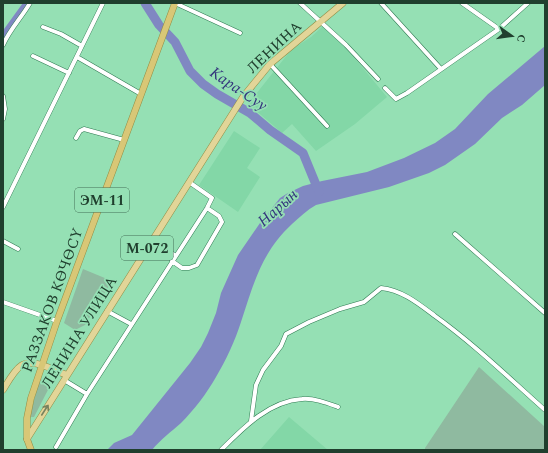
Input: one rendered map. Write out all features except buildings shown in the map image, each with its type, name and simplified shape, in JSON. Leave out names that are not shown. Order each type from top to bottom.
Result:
[{"type":"highway","name":"РАЗЗАКОВ КӨЧӨСҮ","points":[[31,450],[27,439],[27,418],[31,398],[57,321],[175,3]]},
{"type":"main road","name":"ЛЕНИНА","points":[[243,96],[270,64],[343,3]]},
{"type":"main road","name":"ЛЕНИНА УЛИЦА","points":[[27,439],[243,96]]},
{"type":"main road","points":[[3,390],[23,364],[42,364],[65,378]]},
{"type":"street","points":[[3,45],[8,34],[23,15],[30,3]]},
{"type":"street","points":[[3,207],[103,3]]},
{"type":"street","points":[[175,3],[240,33]]},
{"type":"street","points":[[300,3],[346,45],[378,79]]},
{"type":"street","points":[[381,3],[441,69]]},
{"type":"street","points":[[462,3],[499,28]]},
{"type":"street","points":[[385,88],[396,99],[408,93],[499,28],[528,3]]},
{"type":"street","points":[[43,27],[61,34],[82,46]]},
{"type":"street","points":[[34,56],[69,73]]},
{"type":"street","points":[[77,57],[140,94]]},
{"type":"street","points":[[270,64],[327,126]]},
{"type":"street","points":[[3,96],[5,109],[3,118]]},
{"type":"street","points":[[76,138],[80,131],[84,129],[124,140]]},
{"type":"street","points":[[56,446],[131,324],[207,208],[212,198],[189,182]]},
{"type":"street","points":[[172,262],[182,268],[189,268],[197,265],[222,222],[219,216],[207,208]]},
{"type":"street","points":[[455,234],[545,313]]},
{"type":"street","points":[[3,241],[18,249]]},
{"type":"street","points":[[152,241],[176,256]]},
{"type":"street","points":[[251,421],[256,385],[263,370],[281,346],[286,334],[308,322],[340,309],[364,302],[381,288],[390,289],[404,295],[461,335],[545,410]]},
{"type":"street","points":[[3,302],[57,321]]},
{"type":"street","points":[[107,312],[131,324]]},
{"type":"street","points":[[65,378],[87,394]]},
{"type":"street","points":[[221,450],[251,421],[281,402],[303,399],[323,401],[338,407]]},
{"type":"shaded area","points":[[323,26],[347,49],[387,97],[355,124],[316,151],[292,124],[282,133],[248,104],[291,50],[311,37]]},
{"type":"shaded area","points":[[234,131],[260,148],[247,168],[260,177],[238,212],[199,185]]},
{"type":"shaded area","points":[[83,269],[112,281],[85,325],[75,330],[64,323]]},
{"type":"shaded area","points":[[479,367],[545,427],[545,450],[425,450]]},
{"type":"shaded area","points":[[45,377],[49,379],[50,386],[34,417],[31,417],[39,381]]},
{"type":"shaded area","points":[[289,417],[328,450],[260,450]]},
{"type":"water","name":"Нарын","points":[[545,46],[545,85],[522,105],[502,118],[475,144],[445,165],[429,173],[389,187],[316,205],[292,224],[281,235],[266,257],[260,269],[230,350],[212,383],[195,407],[181,423],[162,439],[152,450],[107,450],[114,443],[132,435],[190,363],[201,347],[216,313],[221,293],[238,255],[260,223],[280,198],[303,186],[367,172],[404,158],[435,143],[455,129],[488,94]]},
{"type":"waterway","points":[[3,36],[26,3]]},
{"type":"waterway","name":"Кара-Суу","points":[[145,3],[159,25],[175,42],[190,71],[203,84],[250,113],[270,130],[303,153],[319,192]]}]
